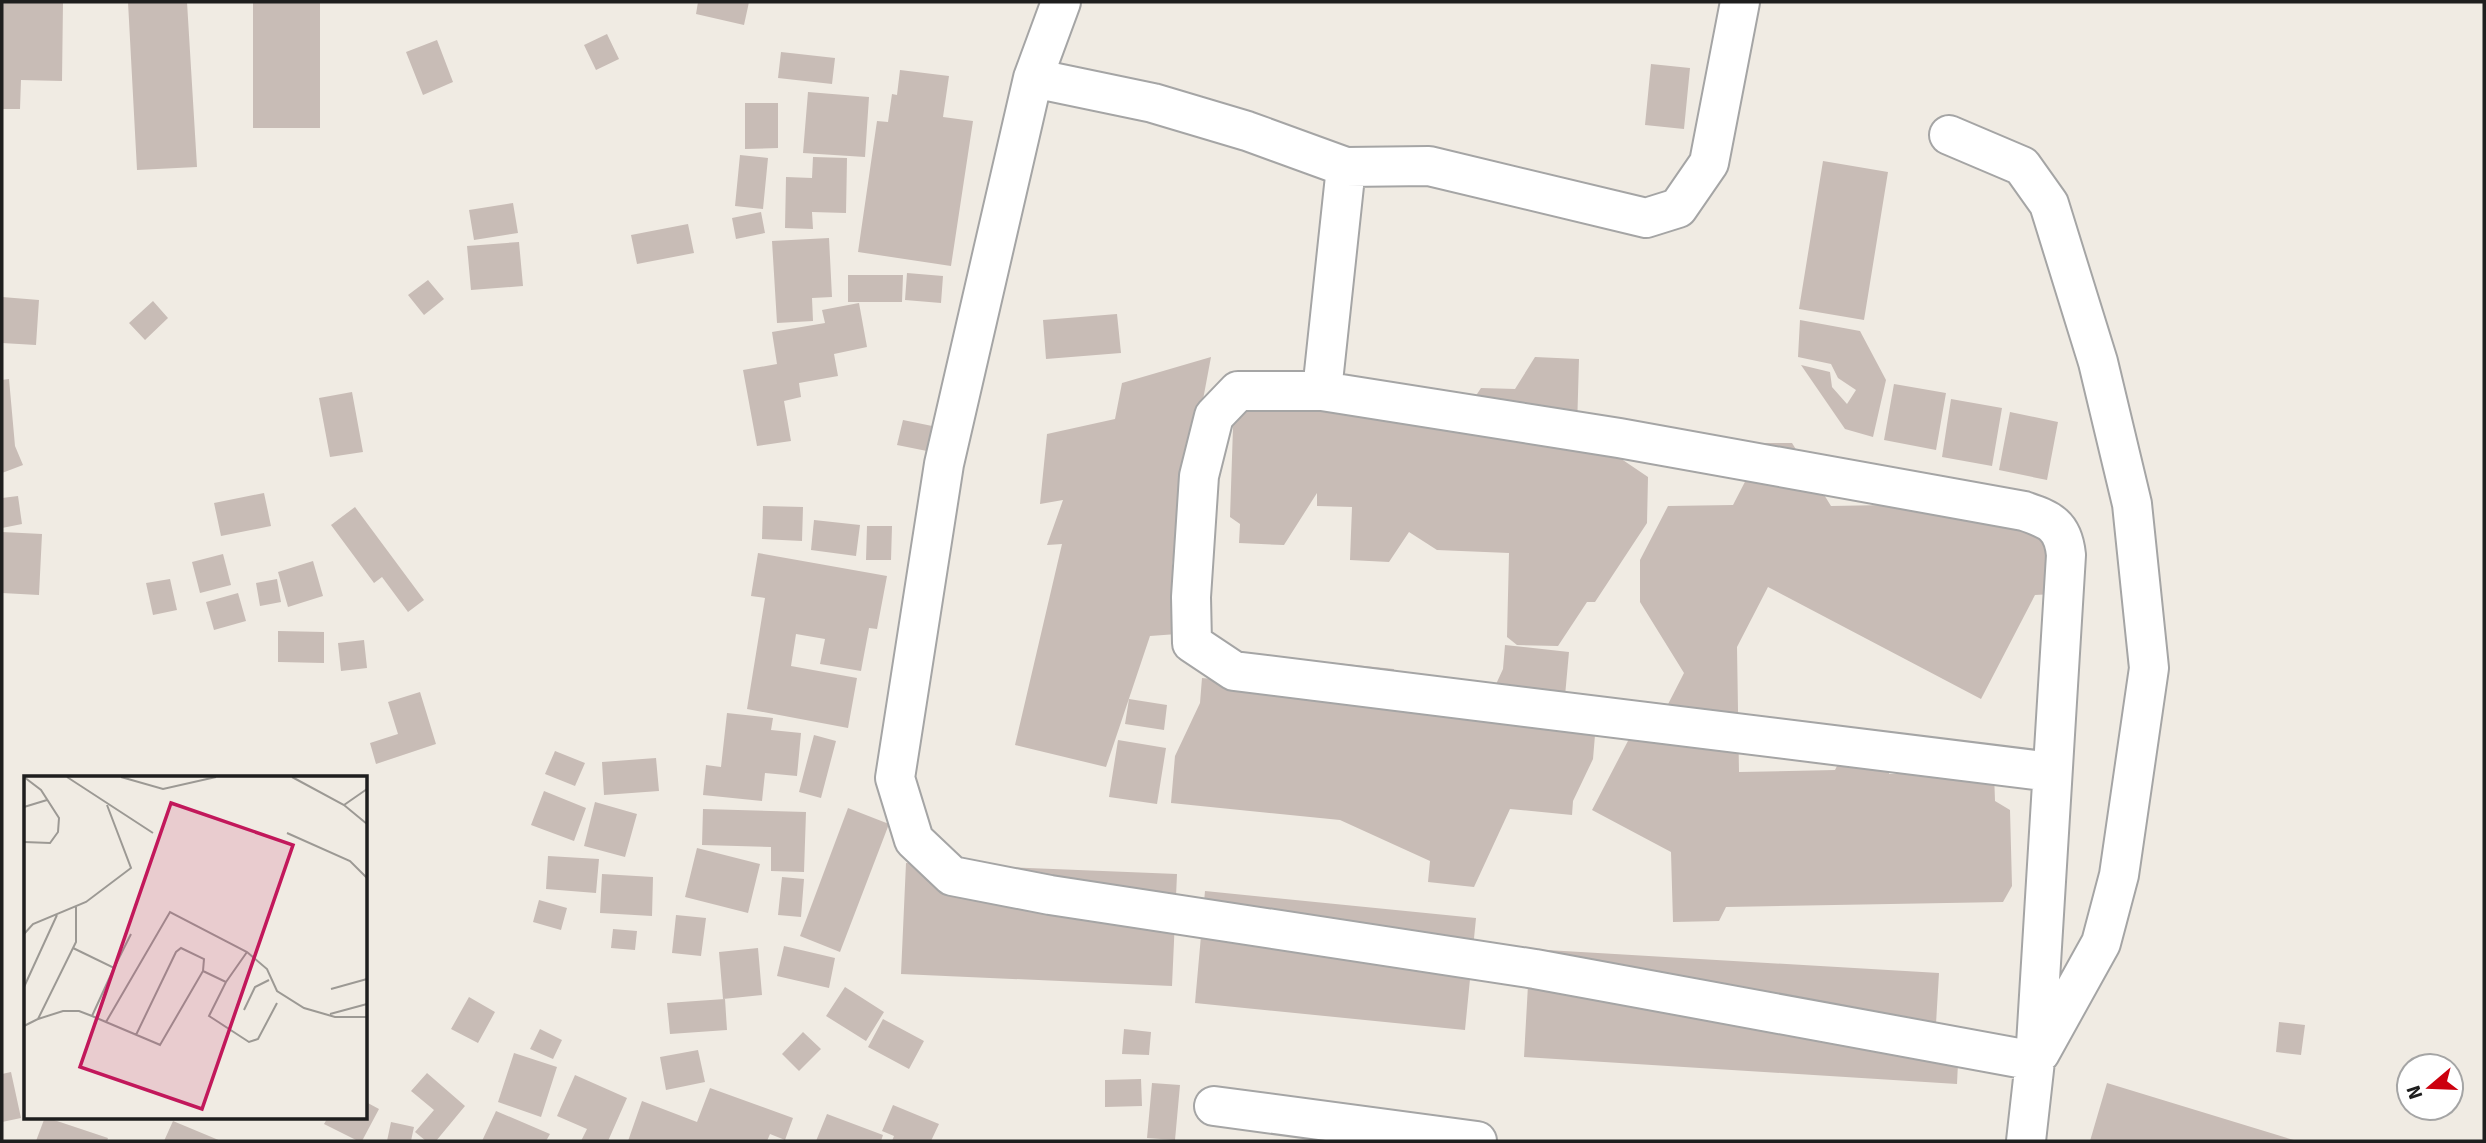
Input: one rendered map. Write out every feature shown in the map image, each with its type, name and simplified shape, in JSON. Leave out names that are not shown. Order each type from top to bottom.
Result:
[{"type":"street","points":[[1062,2],[1033,78],[944,464],[895,778],[914,840],[952,876],[1050,895],[1535,969],[2035,1061]]},
{"type":"street","points":[[1033,78],[1153,103],[1247,131],[1346,167],[1429,166],[1646,218],[1678,208],[1709,163],[1740,2]]},
{"type":"street","points":[[1949,135],[2022,166],[2049,204],[2098,362],[2132,504],[2149,668],[2119,875],[2101,943],[2035,1061]]},
{"type":"street","points":[[1322,391],[1346,167]]},
{"type":"street","points":[[2025,1141],[2035,1061],[2066,555],[2064,538],[2048,519],[2024,511],[1619,438],[1322,391],[1238,391],[1214,416],[1199,476],[1191,597],[1192,643],[1234,671],[2052,772]]},
{"type":"street","points":[[1214,1106],[1478,1141]]},
{"type":"building","points":[[2,2],[63,2],[62,81],[21,80],[20,109],[2,109]]},
{"type":"building","points":[[128,2],[187,2],[197,167],[137,170]]},
{"type":"building","points":[[253,2],[320,2],[320,128],[253,128]]},
{"type":"building","points":[[698,2],[749,2],[744,25],[696,14]]},
{"type":"building","points":[[607,34],[619,59],[596,70],[584,45]]},
{"type":"building","points":[[437,40],[453,82],[423,95],[406,52]]},
{"type":"building","points":[[781,52],[835,58],[832,84],[778,78]]},
{"type":"building","points":[[1651,64],[1690,68],[1684,129],[1645,125]]},
{"type":"building","points":[[900,70],[949,76],[943,117],[973,121],[951,266],[858,252],[877,121],[888,122],[892,94],[897,95]]},
{"type":"building","points":[[808,92],[869,97],[865,157],[803,153]]},
{"type":"building","points":[[745,103],[778,103],[778,148],[745,149]]},
{"type":"building","points":[[740,155],[768,158],[763,209],[735,206]]},
{"type":"building","points":[[813,157],[847,158],[846,213],[812,212],[813,229],[785,228],[786,177],[812,178]]},
{"type":"building","points":[[1823,161],[1888,172],[1864,320],[1799,309]]},
{"type":"building","points":[[513,203],[518,233],[474,240],[469,210]]},
{"type":"building","points":[[761,212],[765,233],[736,239],[732,218]]},
{"type":"building","points":[[688,224],[694,253],[637,264],[631,235]]},
{"type":"building","points":[[829,238],[832,297],[812,298],[813,321],[777,323],[772,241]]},
{"type":"building","points":[[519,242],[523,286],[471,290],[467,246]]},
{"type":"building","points":[[907,273],[943,276],[941,303],[905,300]]},
{"type":"building","points":[[848,275],[903,275],[902,302],[848,302]]},
{"type":"building","points":[[428,280],[444,299],[424,315],[408,295]]},
{"type":"building","points":[[2,297],[39,300],[36,345],[2,343]]},
{"type":"building","points":[[153,301],[168,318],[145,340],[129,323]]},
{"type":"building","points":[[859,303],[867,347],[834,354],[838,376],[799,383],[801,397],[784,401],[791,441],[757,446],[743,370],[777,364],[772,332],[825,323],[822,310]]},
{"type":"building","points":[[1117,314],[1121,353],[1046,359],[1043,320]]},
{"type":"building","points":[[1800,320],[1860,331],[1886,380],[1873,437],[1845,429],[1801,365],[1830,372],[1832,387],[1847,404],[1856,390],[1838,378],[1831,364],[1798,357]]},
{"type":"building","points":[[1211,357],[1172,565],[1191,566],[1177,634],[1150,636],[1106,767],[1015,745],[1062,544],[1047,545],[1063,500],[1040,504],[1047,434],[1115,419],[1122,383]]},
{"type":"building","points":[[1535,357],[1579,359],[1577,429],[1648,477],[1647,523],[1595,602],[1587,602],[1558,646],[1517,645],[1507,637],[1509,553],[1437,550],[1409,532],[1389,562],[1350,560],[1352,507],[1317,506],[1317,493],[1284,545],[1239,543],[1240,524],[1230,517],[1234,398],[1469,406],[1481,388],[1515,389]]},
{"type":"building","points":[[9,379],[15,446],[23,465],[2,473],[2,380]]},
{"type":"building","points":[[1894,384],[1946,393],[1936,450],[1884,440]]},
{"type":"building","points":[[352,392],[363,452],[330,457],[319,398]]},
{"type":"building","points":[[1951,399],[2002,408],[1992,466],[1942,457]]},
{"type":"building","points":[[2010,412],[2058,422],[2047,480],[1999,470]]},
{"type":"building","points":[[903,420],[937,427],[932,452],[897,445]]},
{"type":"building","points":[[1765,443],[1792,443],[1831,506],[2053,502],[2054,594],[2035,595],[1981,699],[1768,587],[1737,647],[1739,772],[1835,770],[1846,748],[1888,747],[1889,774],[1994,772],[1995,801],[2010,810],[2012,886],[2003,902],[1726,907],[1719,921],[1673,922],[1671,852],[1592,810],[1642,714],[1663,714],[1684,673],[1640,602],[1640,560],[1668,506],[1733,505]]},
{"type":"building","points":[[264,493],[271,526],[221,536],[214,503]]},
{"type":"building","points":[[18,496],[22,524],[2,528],[2,498]]},
{"type":"building","points":[[763,506],[803,507],[802,541],[762,539]]},
{"type":"building","points":[[355,507],[424,600],[408,612],[382,577],[374,583],[331,525]]},
{"type":"building","points":[[814,520],[860,525],[856,556],[811,550]]},
{"type":"building","points":[[867,526],[892,526],[891,560],[866,560]]},
{"type":"building","points":[[2,532],[42,534],[39,595],[2,593]]},
{"type":"building","points":[[758,553],[887,576],[877,629],[869,628],[861,671],[820,664],[825,639],[796,634],[791,666],[857,678],[848,728],[747,709],[765,598],[751,596]]},
{"type":"building","points":[[223,554],[231,585],[200,593],[192,562]]},
{"type":"building","points":[[313,561],[323,596],[288,607],[278,572]]},
{"type":"building","points":[[170,579],[177,610],[153,615],[146,583]]},
{"type":"building","points":[[277,579],[281,602],[260,606],[256,583]]},
{"type":"building","points":[[238,593],[246,621],[214,630],[206,602]]},
{"type":"building","points":[[278,631],[324,632],[324,663],[278,662]]},
{"type":"building","points":[[364,640],[367,668],[341,671],[338,643]]},
{"type":"building","points":[[1505,645],[1569,652],[1565,696],[1597,711],[1593,759],[1573,801],[1572,815],[1510,809],[1474,887],[1428,882],[1430,861],[1340,820],[1171,803],[1175,756],[1200,703],[1202,678],[1235,681],[1238,653],[1394,669],[1392,698],[1480,719],[1503,669]]},
{"type":"building","points":[[420,692],[436,744],[376,764],[370,743],[398,734],[388,702]]},
{"type":"building","points":[[1129,699],[1167,705],[1164,730],[1125,724]]},
{"type":"building","points":[[727,713],[773,718],[771,730],[801,733],[797,776],[765,773],[762,801],[703,795],[706,765],[721,767]]},
{"type":"building","points":[[814,735],[836,741],[821,798],[799,792]]},
{"type":"building","points":[[1118,740],[1166,748],[1157,804],[1109,797]]},
{"type":"building","points":[[555,751],[585,763],[575,786],[545,774]]},
{"type":"building","points":[[656,758],[659,791],[604,795],[602,762]]},
{"type":"building","points":[[544,791],[586,808],[574,841],[531,825]]},
{"type":"building","points":[[595,802],[637,814],[625,857],[584,846]]},
{"type":"building","points":[[848,808],[889,824],[840,952],[800,936]]},
{"type":"building","points":[[703,809],[806,812],[804,872],[771,871],[771,847],[702,845]]},
{"type":"building","points":[[697,848],[760,864],[748,913],[685,897]]},
{"type":"building","points":[[548,856],[599,859],[596,893],[546,889]]},
{"type":"building","points":[[906,863],[1177,874],[1172,986],[901,974]]},
{"type":"building","points":[[602,874],[653,877],[652,916],[600,913]]},
{"type":"building","points":[[782,877],[804,879],[801,917],[778,915]]},
{"type":"building","points":[[1205,891],[1476,918],[1465,1030],[1195,1003]]},
{"type":"building","points":[[539,900],[567,908],[561,930],[533,922]]},
{"type":"building","points":[[676,915],[706,918],[701,956],[672,953]]},
{"type":"building","points":[[613,929],[637,931],[635,950],[611,948]]},
{"type":"building","points":[[784,946],[835,958],[829,988],[777,976]]},
{"type":"building","points":[[758,948],[762,995],[723,999],[719,952]]},
{"type":"building","points":[[1530,949],[1939,973],[1935,1041],[1959,1042],[1957,1084],[1524,1057]]},
{"type":"building","points":[[845,987],[884,1012],[866,1041],[826,1016]]},
{"type":"building","points":[[469,997],[495,1012],[478,1043],[451,1029]]},
{"type":"building","points":[[725,999],[727,1030],[670,1034],[667,1003]]},
{"type":"building","points":[[883,1019],[924,1041],[909,1069],[868,1047]]},
{"type":"building","points":[[2279,1022],[2305,1025],[2301,1055],[2276,1052]]},
{"type":"building","points":[[540,1029],[562,1040],[553,1059],[530,1049]]},
{"type":"building","points":[[1124,1029],[1151,1032],[1149,1055],[1122,1054]]},
{"type":"building","points":[[803,1032],[821,1049],[799,1071],[782,1054]]},
{"type":"building","points":[[698,1050],[705,1082],[666,1090],[660,1057]]},
{"type":"building","points":[[514,1053],[557,1067],[541,1117],[498,1102]]},
{"type":"building","points":[[11,1072],[21,1118],[2,1122],[2,1074]]},
{"type":"building","points":[[427,1073],[465,1106],[436,1141],[426,1141],[415,1132],[434,1110],[411,1091]]},
{"type":"building","points":[[575,1075],[627,1098],[608,1141],[581,1141],[587,1129],[557,1116]]},
{"type":"building","points":[[1141,1079],[1142,1106],[1105,1107],[1105,1080]]},
{"type":"building","points":[[1152,1083],[1180,1085],[1175,1140],[1147,1138]]},
{"type":"building","points":[[2107,1083],[2297,1141],[2090,1141]]},
{"type":"building","points":[[710,1088],[793,1118],[785,1140],[770,1134],[767,1141],[628,1141],[642,1101],[697,1122]]},
{"type":"building","points":[[368,1103],[379,1109],[362,1141],[324,1124],[327,1118],[368,1118]]},
{"type":"building","points":[[893,1105],[939,1124],[931,1141],[892,1141],[894,1136],[882,1131]]},
{"type":"building","points":[[496,1111],[550,1134],[546,1141],[482,1141]]},
{"type":"building","points":[[827,1114],[883,1135],[881,1141],[816,1141]]},
{"type":"building","points":[[45,1118],[108,1138],[107,1141],[36,1141]]},
{"type":"building","points":[[173,1121],[221,1141],[164,1141]]},
{"type":"building","points":[[391,1122],[414,1127],[411,1141],[387,1141]]}]
